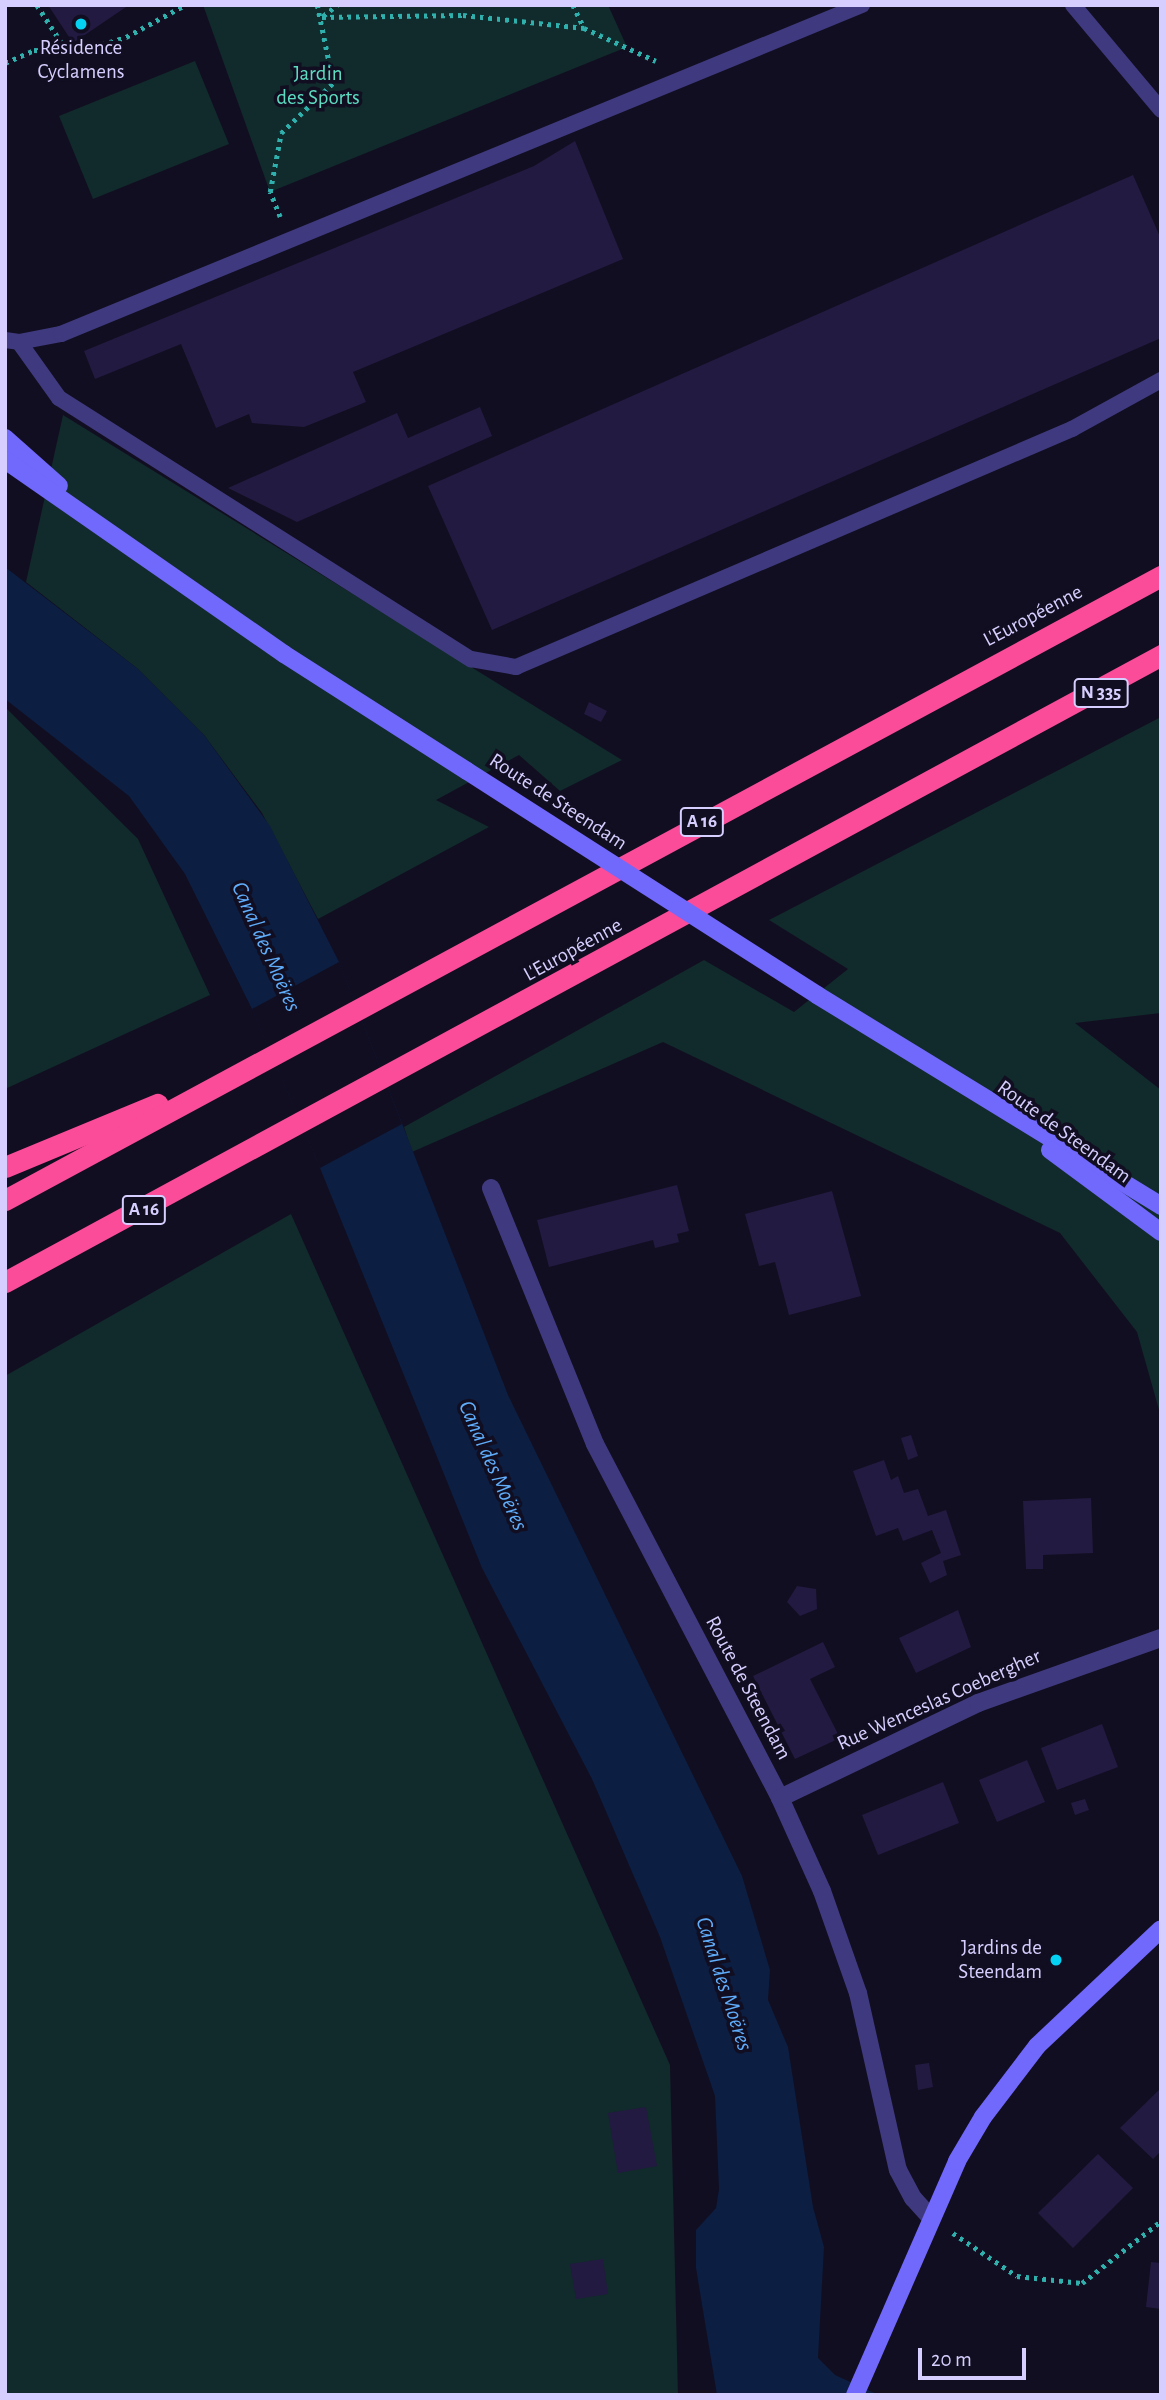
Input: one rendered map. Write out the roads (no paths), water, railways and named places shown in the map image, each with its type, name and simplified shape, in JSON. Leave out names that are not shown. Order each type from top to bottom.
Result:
[{"type":"highway","name":"L'Européenne","points":[[5,1200],[1161,576]]},
{"type":"highway","name":"L'Européenne","points":[[5,1282],[400,1072],[1161,655]]},
{"type":"highway","name":"N 335","points":[[1042,721],[1161,666]]},
{"type":"highway","points":[[5,1167],[256,1063]]},
{"type":"street","name":"Route de Steendam","points":[[5,438],[122,542]]},
{"type":"street","name":"Route de Steendam","points":[[5,460],[122,542],[467,771],[974,1094],[1161,1206]]},
{"type":"street","name":"Route de Steendam","points":[[974,1094],[1161,1232]]},
{"type":"street","name":"Route de Steendam","points":[[491,1188],[595,1444],[780,1798],[850,1966],[898,2170],[913,2198],[932,2219]]},
{"type":"street","name":"Rue Wenceslas Coebergher","points":[[780,1798],[978,1703],[1161,1638]]},
{"type":"street","points":[[855,2395],[968,2139],[1015,2071],[1059,2024],[1161,1929]]},
{"type":"lane","points":[[12,341],[61,334],[862,5]]},
{"type":"lane","points":[[1073,5],[1161,110]]},
{"type":"lane","points":[[12,341],[59,398],[471,659],[516,667],[1072,429],[1161,380]]},
{"type":"water","name":"Canal des Moëres","points":[[5,567],[138,669],[204,735],[270,826],[339,962],[508,1395],[742,1876],[770,1970],[768,2000],[788,2047],[813,2207],[824,2247],[818,2358],[835,2375],[879,2395],[717,2395],[696,2268],[696,2230],[716,2208],[719,2189],[715,2096],[660,1937],[592,1779],[482,1568],[320,1168],[252,1009],[185,874],[129,796],[5,699]]},
{"type":"place","name":"Résidence Cyclamens","points":[[81,24]]},
{"type":"place","name":"Jardins de Steendam","points":[[1056,1960]]},
{"type":"park label","name":"Jardin des Sports","points":[[318,86]]}]
